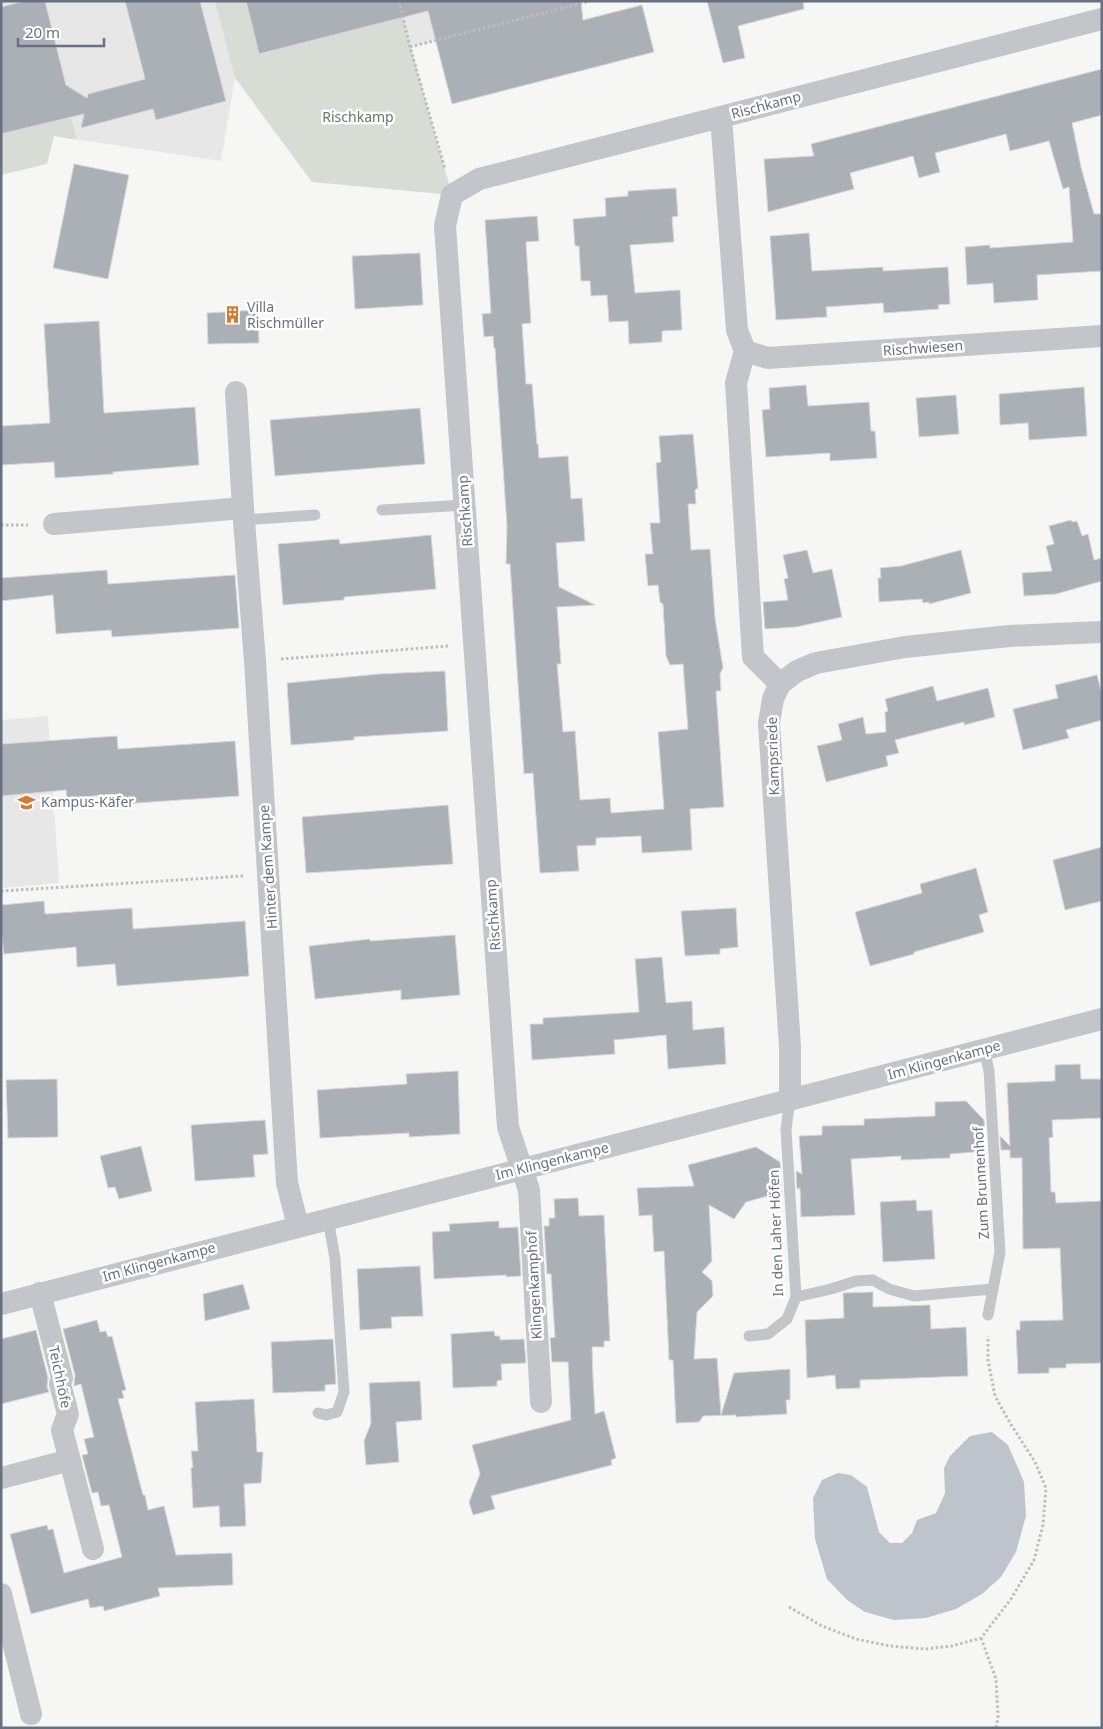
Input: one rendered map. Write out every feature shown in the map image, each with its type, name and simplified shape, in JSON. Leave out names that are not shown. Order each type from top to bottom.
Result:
[{"type":"street","name":"Rischkamp","points":[[522,1169],[508,1127],[445,226],[452,195],[479,179],[1102,18]]},
{"type":"street","points":[[721,117],[737,330],[745,351],[736,383],[753,657],[780,684],[797,671],[816,663],[905,647],[1009,636],[1102,632]]},
{"type":"street","name":"Rischwiesen","points":[[745,351],[768,358],[1102,336]]},
{"type":"street","name":"Hinter dem Kampe","points":[[236,392],[243,514],[256,661],[287,1184],[298,1226]]},
{"type":"street","points":[[54,524],[243,514]]},
{"type":"street","name":"Kampsriede","points":[[780,684],[773,699],[769,723],[790,1047],[790,1100]]},
{"type":"street","name":"Im Klingenkampe","points":[[1,1304],[1102,1019]]},
{"type":"street","name":"Klingenkamphof","points":[[522,1169],[529,1190],[541,1402]]},
{"type":"street","name":"Teichhöfe","points":[[40,1294],[62,1378],[60,1384],[68,1414],[62,1430],[93,1549]]},
{"type":"street","points":[[1,1478],[70,1460]]},
{"type":"street","points":[[1,1594],[32,1714]]},
{"type":"lane","points":[[382,510],[464,505]]},
{"type":"lane","points":[[243,514],[315,515]]},
{"type":"lane","name":"Zum Brunnenhof","points":[[984,1049],[989,1071],[1000,1252],[988,1315]]},
{"type":"lane","name":"In den Laher Höfen","points":[[749,1336],[768,1334],[787,1320],[796,1297],[786,1129],[790,1100]]},
{"type":"lane","points":[[318,1413],[326,1415],[336,1412],[344,1392],[335,1259],[328,1218]]},
{"type":"lane","points":[[796,1297],[856,1281],[873,1280],[889,1289],[914,1296],[992,1289]]},
{"type":"path","points":[[399,1],[452,195]]},
{"type":"path","points":[[410,46],[590,1]]},
{"type":"path","points":[[256,661],[474,644]]},
{"type":"path","points":[[1,891],[268,874]]},
{"type":"path","points":[[789,1607],[822,1626],[847,1636],[890,1646],[925,1649],[952,1646],[981,1638],[1011,1599],[1034,1560],[1043,1524],[1046,1488],[1035,1462],[1010,1424],[995,1396],[988,1360],[988,1315]]},
{"type":"path","points":[[981,1638],[996,1679],[998,1717],[996,1728]]},
{"type":"shaded area","points":[[1,1],[585,1],[410,47],[406,33],[235,78],[221,161],[54,136],[1,174]]},
{"type":"shaded area","name":"Kampus-Käfer","points":[[48,716],[59,883],[1,888],[1,720]]},
{"type":"shaded area","points":[[992,1432],[1008,1445],[1024,1482],[1026,1516],[1016,1552],[1001,1577],[982,1594],[956,1609],[926,1618],[894,1620],[865,1612],[847,1600],[827,1579],[815,1539],[813,1498],[822,1480],[838,1473],[851,1475],[867,1487],[879,1532],[890,1543],[902,1543],[912,1533],[917,1520],[936,1513],[945,1493],[944,1468],[950,1456],[970,1436]]},
{"type":"green space","name":"Rischkamp","points":[[215,1],[246,1],[260,54],[387,21],[398,1],[452,195],[312,182],[235,78]]},
{"type":"green space","points":[[71,117],[77,140],[54,136],[47,164],[1,175],[1,134]]},
{"type":"building","points":[[25,1],[45,1],[66,85],[87,98],[88,94],[145,79],[125,1],[200,1],[226,101],[156,120],[153,109],[81,128],[84,114],[1,134],[1,7]]},
{"type":"building","points":[[246,1],[581,1],[583,20],[642,5],[654,52],[452,104],[428,11],[259,54]]},
{"type":"building","points":[[707,1],[803,1],[804,9],[738,26],[745,58],[723,63]]},
{"type":"building","points":[[1102,69],[1102,115],[1072,123],[1081,167],[1094,214],[1102,214],[1102,271],[1037,275],[1038,300],[994,303],[993,283],[967,285],[965,247],[990,245],[990,248],[1073,242],[1069,187],[1063,189],[1049,141],[1010,151],[1006,134],[935,153],[940,172],[919,178],[913,156],[850,173],[854,189],[768,212],[764,159],[814,156],[811,144]]},
{"type":"building","points":[[74,164],[129,175],[108,279],[53,268]]},
{"type":"building","points":[[676,188],[678,216],[672,217],[674,242],[630,245],[635,293],[680,290],[682,330],[662,331],[662,342],[629,344],[628,321],[609,322],[607,295],[591,296],[590,281],[581,281],[579,246],[575,246],[573,219],[606,216],[605,198],[628,196],[628,191]]},
{"type":"building","points":[[537,216],[539,241],[526,242],[531,323],[522,324],[526,384],[532,384],[539,458],[568,456],[571,499],[582,498],[585,541],[556,543],[559,587],[595,605],[557,607],[561,664],[557,664],[563,732],[575,731],[580,800],[610,798],[611,813],[664,809],[658,732],[688,729],[683,664],[670,665],[666,656],[663,604],[660,602],[658,585],[648,586],[645,554],[653,554],[650,523],[660,523],[656,463],[661,462],[659,436],[693,434],[698,488],[695,490],[696,504],[688,504],[691,550],[710,549],[715,618],[723,668],[720,674],[721,691],[716,691],[724,807],[690,809],[692,850],[642,853],[641,836],[596,838],[596,845],[577,846],[579,871],[540,873],[533,773],[524,774],[510,564],[506,564],[507,526],[495,348],[493,336],[484,337],[482,314],[491,313],[485,220]]},
{"type":"building","points":[[809,233],[812,271],[883,267],[883,271],[948,267],[950,304],[938,305],[939,309],[884,313],[883,303],[826,307],[827,317],[776,320],[770,236]]},
{"type":"building","points":[[420,253],[423,305],[355,309],[352,256]]},
{"type":"building","points":[[258,310],[259,343],[208,344],[207,313]]},
{"type":"building","points":[[99,321],[104,413],[195,407],[199,465],[55,478],[54,462],[1,465],[1,426],[50,423],[44,324]]},
{"type":"building","points":[[806,385],[808,406],[869,402],[871,431],[875,431],[877,458],[830,461],[830,453],[766,457],[762,410],[770,409],[769,388]]},
{"type":"building","points":[[1084,387],[1087,436],[1029,440],[1028,423],[1000,425],[999,394]]},
{"type":"building","points":[[956,395],[959,434],[919,437],[916,398]]},
{"type":"building","points":[[420,408],[425,464],[275,476],[270,420]]},
{"type":"building","points":[[1071,520],[1072,522],[1077,521],[1082,536],[1088,534],[1094,560],[1102,558],[1102,581],[1056,594],[1024,596],[1022,573],[1052,571],[1046,546],[1054,544],[1049,526]]},
{"type":"building","points":[[431,535],[436,589],[344,597],[344,600],[283,605],[278,544],[339,539],[340,544]]},
{"type":"building","points":[[807,550],[813,573],[832,569],[842,617],[796,627],[765,629],[763,602],[788,600],[784,579],[788,578],[783,555]]},
{"type":"building","points":[[961,550],[971,593],[929,604],[929,602],[923,603],[922,599],[879,602],[878,578],[881,578],[880,568],[901,566]]},
{"type":"building","points":[[107,570],[108,584],[235,575],[239,628],[112,637],[111,630],[56,634],[53,595],[1,601],[1,578]]},
{"type":"building","points":[[445,671],[448,731],[354,737],[354,740],[291,745],[287,683],[379,674]]},
{"type":"building","points":[[1097,675],[1102,694],[1102,720],[1066,730],[1069,738],[1023,750],[1013,709],[1058,698],[1055,685]]},
{"type":"building","points":[[933,686],[937,701],[988,688],[995,717],[964,725],[964,722],[895,740],[899,753],[886,756],[888,766],[826,782],[817,746],[842,740],[838,724],[863,717],[866,734],[886,732],[885,712],[888,711],[885,699]]},
{"type":"building","points":[[117,736],[118,749],[235,741],[239,796],[122,804],[121,794],[67,798],[66,790],[1,796],[1,744]]},
{"type":"building","points":[[448,805],[453,864],[306,873],[302,817]]},
{"type":"building","points":[[1102,847],[1102,901],[1065,910],[1053,860]]},
{"type":"building","points":[[976,868],[988,912],[979,915],[984,932],[870,966],[855,912],[922,893],[920,884]]},
{"type":"building","points":[[44,901],[45,914],[132,908],[133,929],[245,921],[249,976],[117,986],[115,964],[77,967],[76,947],[4,954],[1,905]]},
{"type":"building","points":[[736,908],[738,947],[720,949],[720,954],[685,956],[681,911]]},
{"type":"building","points":[[455,935],[460,995],[401,1000],[401,990],[315,999],[309,946],[370,939],[370,941]]},
{"type":"building","points":[[662,957],[666,1003],[692,1001],[693,1030],[724,1027],[726,1064],[668,1069],[666,1035],[614,1040],[615,1054],[532,1060],[530,1024],[543,1024],[543,1018],[639,1012],[635,959]]},
{"type":"building","points":[[1080,1064],[1081,1079],[1102,1079],[1102,1118],[1052,1120],[1053,1137],[1049,1138],[1051,1192],[1055,1192],[1056,1203],[1102,1201],[1102,1363],[1066,1364],[1066,1368],[1049,1368],[1049,1373],[1018,1374],[1016,1330],[1020,1330],[1020,1321],[1063,1320],[1060,1248],[1023,1249],[1022,1158],[1010,1158],[1010,1150],[1001,1150],[1000,1136],[1010,1146],[1007,1083],[1055,1081],[1055,1065]]},
{"type":"building","points":[[458,1071],[460,1134],[409,1137],[409,1133],[320,1138],[317,1090],[407,1084],[406,1074]]},
{"type":"building","points":[[57,1079],[58,1137],[8,1138],[6,1080]]},
{"type":"building","points":[[966,1101],[984,1120],[986,1151],[950,1154],[950,1158],[901,1160],[901,1156],[851,1159],[855,1215],[801,1217],[800,1188],[797,1189],[796,1171],[802,1174],[799,1136],[822,1135],[822,1126],[864,1125],[864,1119],[935,1116],[935,1102]]},
{"type":"building","points":[[265,1120],[268,1154],[253,1155],[255,1177],[195,1181],[191,1125]]},
{"type":"building","points":[[141,1146],[152,1191],[119,1199],[115,1187],[108,1188],[100,1156]]},
{"type":"building","points":[[756,1147],[780,1162],[782,1192],[746,1202],[734,1219],[709,1205],[712,1261],[702,1272],[712,1281],[713,1296],[697,1312],[694,1359],[717,1358],[721,1415],[734,1373],[790,1369],[790,1400],[786,1400],[787,1414],[736,1417],[736,1415],[703,1416],[699,1422],[676,1423],[673,1360],[669,1360],[664,1251],[654,1252],[652,1215],[639,1216],[637,1188],[694,1186],[688,1165]]},
{"type":"building","points":[[578,1198],[579,1216],[604,1215],[610,1341],[604,1341],[604,1347],[592,1347],[593,1378],[595,1414],[604,1411],[616,1458],[611,1460],[612,1465],[491,1496],[495,1509],[473,1515],[469,1502],[480,1474],[472,1445],[571,1420],[568,1362],[552,1362],[550,1338],[555,1337],[551,1274],[547,1274],[544,1226],[549,1226],[549,1218],[555,1218],[554,1199]]},
{"type":"building","points":[[916,1200],[917,1211],[932,1210],[935,1259],[883,1262],[880,1202]]},
{"type":"building","points":[[499,1221],[499,1228],[518,1227],[521,1276],[506,1277],[506,1275],[434,1279],[432,1232],[450,1231],[449,1224]]},
{"type":"building","points":[[420,1266],[423,1316],[391,1317],[392,1328],[360,1330],[357,1269]]},
{"type":"building","points":[[243,1284],[250,1309],[205,1321],[203,1294]]},
{"type":"building","points":[[873,1292],[873,1307],[930,1305],[931,1329],[966,1327],[968,1376],[860,1380],[860,1388],[836,1389],[835,1375],[807,1378],[805,1320],[844,1318],[843,1293]]},
{"type":"building","points":[[97,1320],[100,1332],[106,1331],[108,1337],[112,1336],[126,1390],[122,1391],[124,1398],[118,1399],[148,1510],[164,1506],[176,1555],[232,1553],[233,1585],[158,1588],[160,1596],[104,1611],[103,1606],[90,1608],[88,1599],[31,1614],[10,1534],[47,1525],[48,1530],[53,1529],[64,1573],[122,1557],[109,1505],[101,1506],[98,1492],[92,1493],[82,1455],[88,1454],[84,1439],[94,1437],[81,1384],[74,1386],[75,1375],[63,1329]]},
{"type":"building","points":[[36,1330],[48,1378],[47,1387],[49,1392],[1,1404],[1,1339]]},
{"type":"building","points":[[494,1331],[495,1336],[500,1336],[500,1340],[524,1339],[526,1363],[501,1364],[502,1380],[497,1381],[497,1386],[453,1388],[451,1334]]},
{"type":"building","points":[[333,1339],[336,1384],[325,1385],[325,1391],[273,1393],[271,1342]]},
{"type":"building","points":[[420,1381],[422,1420],[396,1422],[399,1462],[366,1465],[364,1441],[371,1423],[369,1383]]},
{"type":"building","points":[[254,1399],[257,1452],[263,1452],[261,1483],[244,1484],[246,1526],[220,1527],[219,1506],[193,1508],[191,1451],[198,1451],[195,1402]]},
{"type":"place","name":"Villa Rischmüller","points":[[233,315]]},
{"type":"place","name":"Kampus-Käfer","points":[[27,802]]}]
